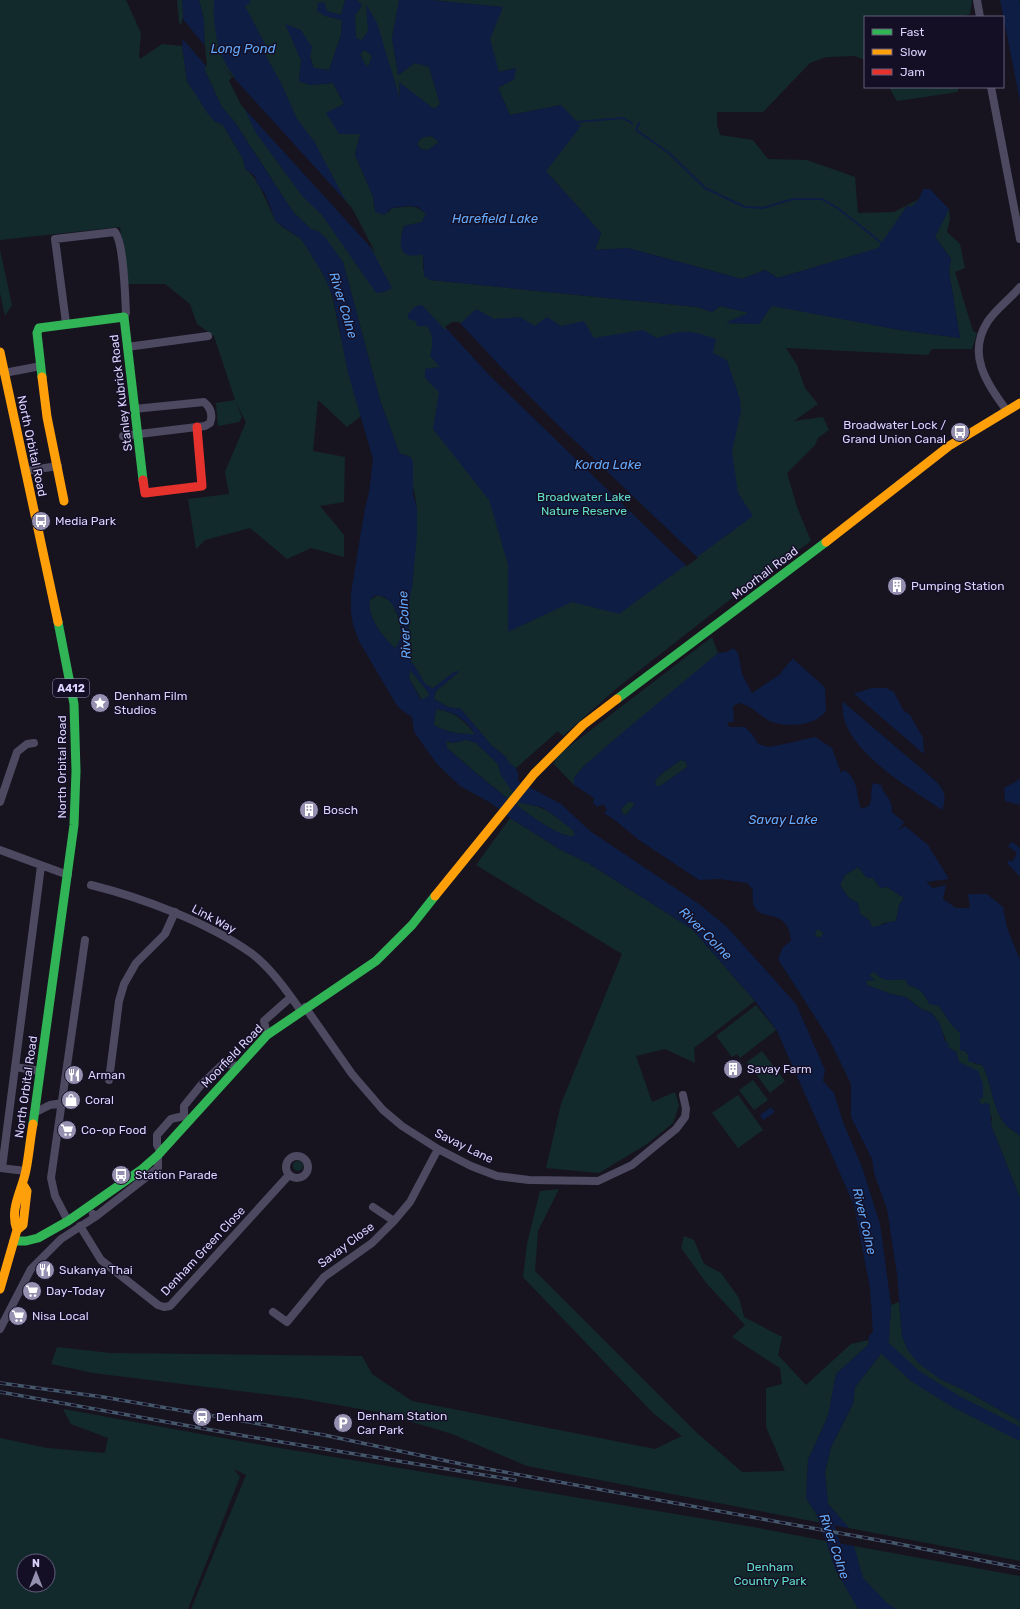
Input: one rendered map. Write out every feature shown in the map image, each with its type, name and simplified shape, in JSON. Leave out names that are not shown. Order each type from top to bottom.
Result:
[{"type":"street","points":[[977,0],[980,16]]},
{"type":"street","points":[[991,88],[1020,239]]},
{"type":"street","points":[[66,323],[55,238],[115,232],[118,236],[123,270],[126,313],[124,317]]},
{"type":"street","points":[[1007,410],[982,372],[979,363],[979,349],[981,336],[988,321],[1020,287]]},
{"type":"street","name":"Stanley Kubrick Road","points":[[64,501],[47,417],[37,333],[39,328],[66,323],[124,317],[145,493],[202,486],[198,427]]},
{"type":"street","points":[[127,347],[208,336]]},
{"type":"street","name":"North Orbital Road","points":[[0,352],[74,704],[76,771],[74,825],[24,1186],[27,1192],[23,1225],[17,1230],[0,1289]]},
{"type":"street","points":[[4,373],[41,366]]},
{"type":"street","points":[[123,436],[198,427],[210,423],[212,418],[208,406],[204,402],[134,409]]},
{"type":"street","name":"Moorhall Road","points":[[488,833],[534,774],[583,725],[791,569],[949,446],[1020,403]]},
{"type":"street","points":[[25,471],[58,466]]},
{"type":"street","points":[[0,802],[17,752],[27,744],[34,743]]},
{"type":"street","name":"Moorfield Road","points":[[14,1241],[26,1241],[38,1238],[88,1208],[141,1170],[160,1153],[186,1118],[267,1035],[303,1009],[346,983],[376,961],[412,925],[488,833]]},
{"type":"street","points":[[0,850],[68,875]]},
{"type":"street","points":[[26,1171],[1,1168],[41,866]]},
{"type":"street","name":"Link Way","points":[[91,885],[175,912],[206,926],[252,954],[285,987],[303,1009]]},
{"type":"street","points":[[110,1080],[119,1001],[124,984],[136,963],[165,934],[175,912]]},
{"type":"street","points":[[68,1221],[55,1196],[51,1178],[63,1103],[85,940]]},
{"type":"street","points":[[267,1035],[264,1021],[292,997]]},
{"type":"street","name":"Savay Lane","points":[[303,1009],[352,1074],[383,1110],[402,1126],[438,1149],[471,1166],[497,1176],[529,1180],[598,1181],[632,1165],[661,1142],[685,1117],[686,1109],[683,1095]]},
{"type":"street","points":[[0,1329],[31,1269],[61,1239],[95,1217],[158,1168],[160,1153],[157,1144],[157,1134],[171,1119],[186,1118],[184,1106],[201,1085],[224,1063],[236,1066]]},
{"type":"street","points":[[14,1067],[40,1071]]},
{"type":"street","points":[[34,1113],[50,1105],[63,1103]]},
{"type":"street","name":"Savay Close","points":[[273,1312],[287,1322],[324,1277],[372,1243],[394,1222],[410,1202],[438,1149]]},
{"type":"street","name":"Denham Green Close","points":[[80,1226],[101,1260],[158,1305],[164,1307],[170,1306],[289,1175]]},
{"type":"street","points":[[373,1207],[394,1222]]},
{"type":"street","points":[[88,1208],[95,1217]]},
{"type":"green space","points":[[0,0],[126,0],[141,33],[140,59],[162,44],[182,46],[187,81],[214,121],[223,125],[243,159],[245,169],[251,174],[259,186],[278,223],[302,240],[311,252],[331,294],[361,416],[347,427],[318,400],[313,451],[345,457],[344,502],[320,506],[344,535],[344,557],[311,548],[287,559],[250,528],[205,540],[196,549],[188,499],[229,494],[225,472],[246,422],[235,401],[242,417],[239,422],[218,426],[216,403],[235,400],[214,336],[197,324],[190,304],[165,284],[128,284],[120,227],[0,240]]},
{"type":"green space","points":[[177,0],[182,0],[184,26],[179,23]]},
{"type":"green space","name":"Broadwater Lake Nature Reserve","points":[[199,0],[345,0],[341,15],[327,11],[325,8],[325,16],[342,20],[341,35],[329,70],[314,68],[301,30],[286,25],[301,60],[299,81],[310,85],[333,83],[344,104],[327,113],[360,134],[355,155],[373,196],[374,208],[389,212],[392,208],[410,206],[421,210],[426,214],[422,222],[404,226],[401,236],[423,254],[423,269],[430,280],[697,307],[712,312],[720,306],[750,313],[726,323],[759,324],[772,305],[900,330],[960,338],[949,271],[951,259],[935,237],[949,209],[950,219],[947,232],[960,244],[965,268],[955,272],[973,331],[977,333],[972,349],[932,349],[928,355],[786,348],[797,365],[805,388],[818,404],[794,421],[823,417],[829,430],[818,438],[815,445],[787,473],[797,507],[811,541],[723,605],[617,688],[563,736],[558,731],[516,768],[509,763],[505,756],[492,746],[461,709],[448,707],[434,699],[436,691],[459,672],[454,672],[433,688],[425,683],[411,662],[408,614],[412,588],[417,521],[416,501],[407,455],[399,452],[380,400],[343,262],[318,231],[311,229],[293,212],[234,121],[222,107],[205,71],[204,20]]},
{"type":"green space","points":[[357,0],[399,0],[392,38],[398,75],[415,63],[429,67],[440,104],[434,109],[399,83],[400,102],[368,31],[362,40],[356,38],[355,16],[362,5]]},
{"type":"green space","points":[[430,0],[972,0],[970,14],[965,16],[864,16],[864,60],[855,56],[826,57],[810,63],[763,112],[717,112],[717,125],[720,135],[753,140],[768,159],[807,160],[855,177],[858,213],[894,212],[919,199],[912,207],[907,206],[879,248],[778,278],[765,270],[742,279],[628,248],[595,250],[601,233],[546,171],[561,105],[510,115],[498,88],[514,79],[515,68],[499,72],[489,39],[502,7]]},
{"type":"green space","points":[[365,50],[372,56],[369,65],[366,66],[360,54]]},
{"type":"green space","points":[[890,88],[958,88],[958,92],[897,101]]},
{"type":"green space","points":[[431,136],[439,142],[428,150],[421,149],[417,144],[421,138]]},
{"type":"green space","points":[[0,250],[12,305],[5,316],[0,293]]},
{"type":"green space","points":[[378,595],[391,601],[398,618],[401,638],[395,648],[385,638],[376,626],[373,619],[369,606],[370,600]]},
{"type":"green space","points":[[712,637],[718,653],[717,656],[584,766],[574,778],[574,785],[554,764],[557,756]]},
{"type":"green space","points":[[410,669],[428,692],[429,696],[422,700],[409,678]]},
{"type":"green space","points":[[436,709],[449,712],[458,717],[475,734],[465,734],[444,730],[434,725]]},
{"type":"green space","points":[[466,740],[476,743],[498,764],[501,775],[526,804],[539,807],[557,817],[574,831],[574,836],[563,834],[547,826],[529,814],[509,800],[447,748],[446,741],[452,743]]},
{"type":"green space","points":[[681,760],[686,762],[687,767],[660,786],[656,786],[655,781],[660,775]]},
{"type":"green space","points":[[629,801],[635,804],[626,815],[623,814],[621,809]]},
{"type":"green space","points":[[510,818],[561,850],[588,863],[692,929],[755,1001],[694,1048],[695,1063],[665,1049],[636,1056],[652,1102],[675,1092],[679,1106],[673,1123],[647,1144],[599,1173],[546,1168],[561,1104],[622,954],[476,865]]},
{"type":"green space","points":[[858,867],[867,878],[873,878],[880,888],[887,887],[904,898],[899,905],[896,921],[883,923],[878,927],[872,927],[869,920],[860,914],[858,903],[849,898],[840,885],[845,875]]},
{"type":"green space","points":[[819,928],[824,933],[819,938],[814,933]]},
{"type":"green space","points":[[874,971],[882,978],[889,980],[906,980],[908,985],[920,989],[929,1003],[939,1006],[951,1024],[960,1033],[960,1050],[965,1051],[975,1064],[982,1065],[1002,1120],[1020,1136],[1020,1198],[991,1125],[992,1117],[981,1105],[964,1065],[959,1062],[956,1052],[948,1047],[944,1035],[932,1013],[921,1009],[906,997],[891,994],[867,985],[866,981],[874,980],[868,975]]},
{"type":"green space","points":[[756,1005],[776,1030],[740,1058],[737,1054],[732,1057],[716,1036]]},
{"type":"green space","points":[[762,1051],[785,1081],[770,1093],[747,1062]]},
{"type":"green space","points":[[753,1080],[768,1100],[754,1110],[739,1090]]},
{"type":"green space","points":[[738,1095],[763,1130],[738,1148],[712,1113]]},
{"type":"green space","points":[[296,1161],[300,1161],[302,1162],[302,1170],[296,1171],[293,1168],[293,1164]]},
{"type":"green space","points":[[559,1189],[538,1231],[535,1271],[696,1432],[742,1472],[785,1471],[766,1427],[766,1388],[782,1384],[780,1368],[732,1337],[745,1325],[707,1284],[681,1248],[684,1236],[694,1240],[704,1264],[721,1273],[739,1298],[744,1317],[782,1337],[778,1355],[806,1385],[851,1344],[869,1340],[868,1345],[836,1374],[828,1416],[808,1460],[806,1498],[822,1523],[527,1466],[452,1434],[383,1413],[298,1398],[93,1373],[51,1364],[57,1347],[110,1353],[362,1356],[372,1374],[412,1401],[655,1449],[682,1436],[653,1413],[523,1277],[527,1244],[540,1191]]},
{"type":"green space","points":[[899,1302],[902,1336],[940,1379],[964,1390],[1020,1421],[1020,1561],[849,1528],[828,1504],[825,1472],[831,1447],[853,1404],[855,1387],[878,1358],[889,1340],[891,1305]]},
{"type":"green space","name":"Denham Country Park","points":[[63,1409],[262,1445],[753,1527],[826,1541],[828,1545],[855,1550],[854,1546],[1020,1576],[1020,1609],[191,1609],[246,1475],[234,1469],[240,1477],[188,1609],[0,1609],[0,1438],[47,1448],[105,1453],[108,1438],[71,1424]]},
{"type":"water","points":[[182,0],[199,0],[204,20],[205,71],[222,107],[234,121],[293,212],[311,229],[318,231],[325,237],[343,262],[380,400],[399,452],[411,457],[413,462],[413,494],[417,508],[417,535],[408,625],[411,662],[425,683],[433,688],[454,672],[460,671],[436,691],[434,699],[448,707],[461,709],[492,746],[505,756],[509,763],[516,768],[518,773],[518,781],[561,804],[590,831],[699,904],[727,927],[796,1004],[825,1070],[823,1081],[834,1093],[843,1122],[862,1167],[880,1224],[891,1305],[889,1340],[878,1358],[855,1387],[853,1404],[831,1447],[825,1472],[828,1504],[849,1528],[822,1523],[806,1498],[808,1460],[828,1416],[836,1374],[868,1345],[873,1332],[870,1288],[854,1205],[777,1031],[755,1001],[692,929],[588,863],[561,850],[510,818],[491,803],[460,786],[437,764],[414,732],[412,717],[400,709],[396,704],[359,641],[353,625],[351,593],[365,508],[369,493],[373,459],[348,373],[333,297],[324,276],[301,239],[276,222],[265,194],[257,183],[255,176],[245,169],[243,159],[223,125],[214,121],[208,114],[187,81],[182,46],[184,26]],"holes":[[[374,596],[382,596],[389,600],[394,607],[398,616],[401,634],[399,642],[395,648],[376,626],[369,606],[370,600]],[[410,670],[428,692],[429,696],[421,700],[409,678]],[[436,709],[443,710],[454,714],[463,720],[475,734],[464,734],[444,730],[434,725]],[[466,740],[476,743],[498,764],[501,775],[520,803],[541,807],[548,811],[574,831],[574,836],[563,834],[547,826],[509,800],[447,748],[446,741],[452,743]]]},
{"type":"water","name":"Long Pond","points":[[214,0],[250,0],[250,3],[245,6],[264,42],[265,54],[281,83],[297,119],[314,141],[392,288],[384,292],[376,293],[322,215],[303,197],[256,133],[231,80],[235,77],[220,51],[215,30]]},
{"type":"water","name":"Harefield Lake","points":[[345,0],[357,0],[362,5],[355,16],[356,38],[362,40],[368,31],[366,4],[377,23],[400,99],[399,82],[434,109],[440,104],[429,67],[415,63],[398,75],[392,38],[399,0],[430,0],[503,7],[490,39],[499,72],[516,68],[514,79],[498,88],[510,115],[561,105],[581,126],[546,171],[601,233],[595,250],[628,248],[742,279],[765,270],[778,278],[878,248],[907,206],[912,207],[919,199],[923,189],[930,189],[949,209],[935,237],[951,259],[949,271],[960,338],[900,330],[772,306],[759,324],[725,323],[749,313],[720,306],[712,312],[697,307],[430,280],[424,276],[423,254],[415,256],[404,253],[401,245],[404,226],[422,222],[426,214],[418,207],[409,206],[392,208],[384,215],[375,212],[373,196],[355,155],[360,134],[339,134],[326,113],[344,104],[333,83],[310,85],[299,81],[301,60],[285,24],[301,30],[312,47],[310,58],[314,68],[329,70],[341,35],[342,20],[325,16],[317,11],[318,3],[324,2],[327,11],[341,15]],"holes":[[[365,50],[372,56],[369,65],[366,66],[360,54]],[[431,136],[439,142],[428,150],[421,149],[417,144],[421,138]]]},
{"type":"water","points":[[1000,0],[1019,0],[1020,101],[1004,16]]},
{"type":"water","name":"Korda Lake","points":[[422,305],[445,330],[453,324],[460,324],[476,309],[494,319],[520,317],[535,326],[547,317],[561,326],[584,321],[594,338],[643,330],[657,338],[674,333],[693,332],[716,339],[713,353],[727,360],[740,399],[741,411],[732,451],[738,493],[753,516],[619,614],[572,602],[508,632],[508,564],[489,500],[433,429],[439,392],[425,378],[425,369],[440,367],[430,356],[432,341],[431,333],[427,326],[417,326],[416,321],[408,319],[408,314],[416,306]]},
{"type":"water","name":"Savay Lake","points":[[733,648],[738,653],[742,674],[752,693],[779,675],[797,653],[817,672],[825,689],[826,711],[817,719],[812,721],[786,725],[768,720],[751,708],[739,703],[733,706],[734,722],[727,722],[729,727],[745,727],[752,734],[758,744],[768,747],[815,737],[832,748],[841,773],[844,770],[853,778],[861,809],[869,806],[873,783],[881,785],[891,803],[892,812],[904,822],[899,830],[905,826],[928,845],[949,879],[926,882],[933,888],[946,885],[943,899],[956,908],[970,908],[968,894],[987,894],[1003,907],[1007,928],[1020,960],[1020,1136],[1007,1126],[1000,1117],[994,1102],[986,1072],[982,1065],[968,1061],[968,1054],[965,1051],[960,1050],[960,1033],[951,1024],[939,1006],[929,1004],[923,994],[916,988],[908,985],[906,980],[886,980],[874,972],[869,975],[875,980],[866,981],[867,985],[891,994],[906,997],[921,1009],[932,1013],[940,1024],[945,1041],[949,1044],[948,1047],[956,1052],[959,1062],[978,1071],[983,1084],[983,1097],[979,1100],[981,1104],[987,1103],[990,1106],[991,1125],[1020,1198],[1020,1421],[964,1390],[940,1379],[918,1363],[907,1349],[902,1336],[897,1274],[887,1209],[874,1173],[872,1159],[851,1117],[851,1084],[829,1039],[778,959],[783,947],[791,941],[788,928],[783,921],[776,917],[762,914],[756,910],[753,903],[753,890],[747,883],[719,879],[699,880],[639,840],[604,813],[607,810],[603,804],[597,807],[593,803],[594,798],[574,785],[574,778],[584,766],[718,653],[727,652]],"holes":[[[681,760],[686,762],[687,767],[660,786],[656,786],[655,781],[660,775]],[[629,801],[635,804],[626,815],[623,814],[621,809]],[[858,867],[867,878],[873,878],[880,888],[887,887],[904,898],[899,905],[896,921],[872,927],[869,920],[860,914],[858,903],[849,898],[840,885],[845,875]],[[818,929],[824,933],[820,938],[816,936],[815,933]]]},
{"type":"water","points":[[872,688],[886,688],[894,692],[903,710],[910,715],[923,738],[924,755],[930,761],[929,775],[943,790],[945,799],[942,810],[887,772],[861,748],[852,735],[844,720],[842,703],[849,695]]},
{"type":"water","points":[[1020,779],[1020,805],[1005,801],[1004,788]]},
{"type":"water","points":[[1020,833],[1020,877],[1008,864],[1008,860],[1012,862],[1017,853],[1008,846]]},
{"type":"water","points":[[771,1107],[775,1112],[763,1120],[760,1115]]},
{"type":"water","points":[[826,1541],[854,1546],[863,1578],[887,1603],[896,1609],[858,1609],[835,1569]]},
{"type":"pier","points":[[182,18],[205,46],[207,67],[181,37]]},
{"type":"pier","points":[[224,67],[352,208],[375,252],[241,105],[229,81],[232,77]]},
{"type":"pier","points":[[452,322],[459,322],[555,422],[698,558],[687,566],[490,376],[445,327]]},
{"type":"pier","points":[[796,651],[808,654],[819,671],[827,689],[791,657]]},
{"type":"pier","points":[[852,692],[932,761],[931,774],[943,784],[944,788],[842,701],[848,693]]},
{"type":"pier","points":[[1020,831],[1020,848],[1010,840]]},
{"type":"waterway","points":[[576,122],[623,118],[632,123]]},
{"type":"waterway","points":[[639,123],[636,130],[669,153],[705,188],[745,207],[763,208],[793,199],[822,199],[839,209],[883,244]]},
{"type":"waterway","points":[[875,1339],[915,1376],[955,1401],[1020,1434]]},
{"type":"waterway","name":"River Colne","points":[[821,1508],[839,1559]]},
{"type":"railway","points":[[0,1383],[103,1397],[324,1435],[466,1465],[894,1543],[1020,1568]]},
{"type":"railway","points":[[0,1392],[245,1436],[515,1480]]},
{"type":"traffic: fast","points":[[42,377],[37,333],[39,328],[124,317],[143,480]]},
{"type":"traffic: fast","points":[[617,699],[826,542]]},
{"type":"traffic: fast","points":[[33,1124],[74,825],[76,771],[74,704],[58,622]]},
{"type":"traffic: fast","points":[[14,1241],[26,1241],[38,1238],[68,1221],[141,1170],[158,1155],[267,1035],[376,961],[412,925],[435,896]]},
{"type":"traffic: slow","points":[[0,352],[58,622]]},
{"type":"traffic: slow","points":[[42,377],[47,417],[64,501]]},
{"type":"traffic: slow","points":[[826,542],[949,446],[1020,403]]},
{"type":"traffic: slow","points":[[435,896],[534,774],[583,725],[617,699]]},
{"type":"traffic: slow","points":[[17,1230],[14,1215],[15,1207],[26,1170],[33,1124]]},
{"type":"traffic: slow","points":[[0,1289],[17,1230],[23,1225],[27,1191],[24,1186]]},
{"type":"traffic: jam","points":[[143,480],[145,493],[202,486],[197,427]]},
{"type":"place","name":"Broadwater Lock / Grand Union Canal","points":[[960,432]]},
{"type":"place","name":"Media Park","points":[[41,521]]},
{"type":"place","name":"Pumping Station","points":[[897,586]]},
{"type":"place","name":"Denham Film Studios","points":[[100,703]]},
{"type":"place","name":"Bosch","points":[[309,810]]},
{"type":"place","name":"Savay Farm","points":[[733,1069]]},
{"type":"place","name":"Arman","points":[[74,1075]]},
{"type":"place","name":"Coral","points":[[71,1100]]},
{"type":"place","name":"Co-op Food","points":[[67,1130]]},
{"type":"place","name":"Station Parade","points":[[121,1175]]},
{"type":"place","name":"Sukanya Thai","points":[[45,1270]]},
{"type":"place","name":"Day-Today","points":[[32,1291]]},
{"type":"place","name":"Nisa Local","points":[[18,1316]]},
{"type":"place","name":"Denham","points":[[202,1417]]},
{"type":"place","name":"Denham Station Car Park","points":[[343,1423]]}]
